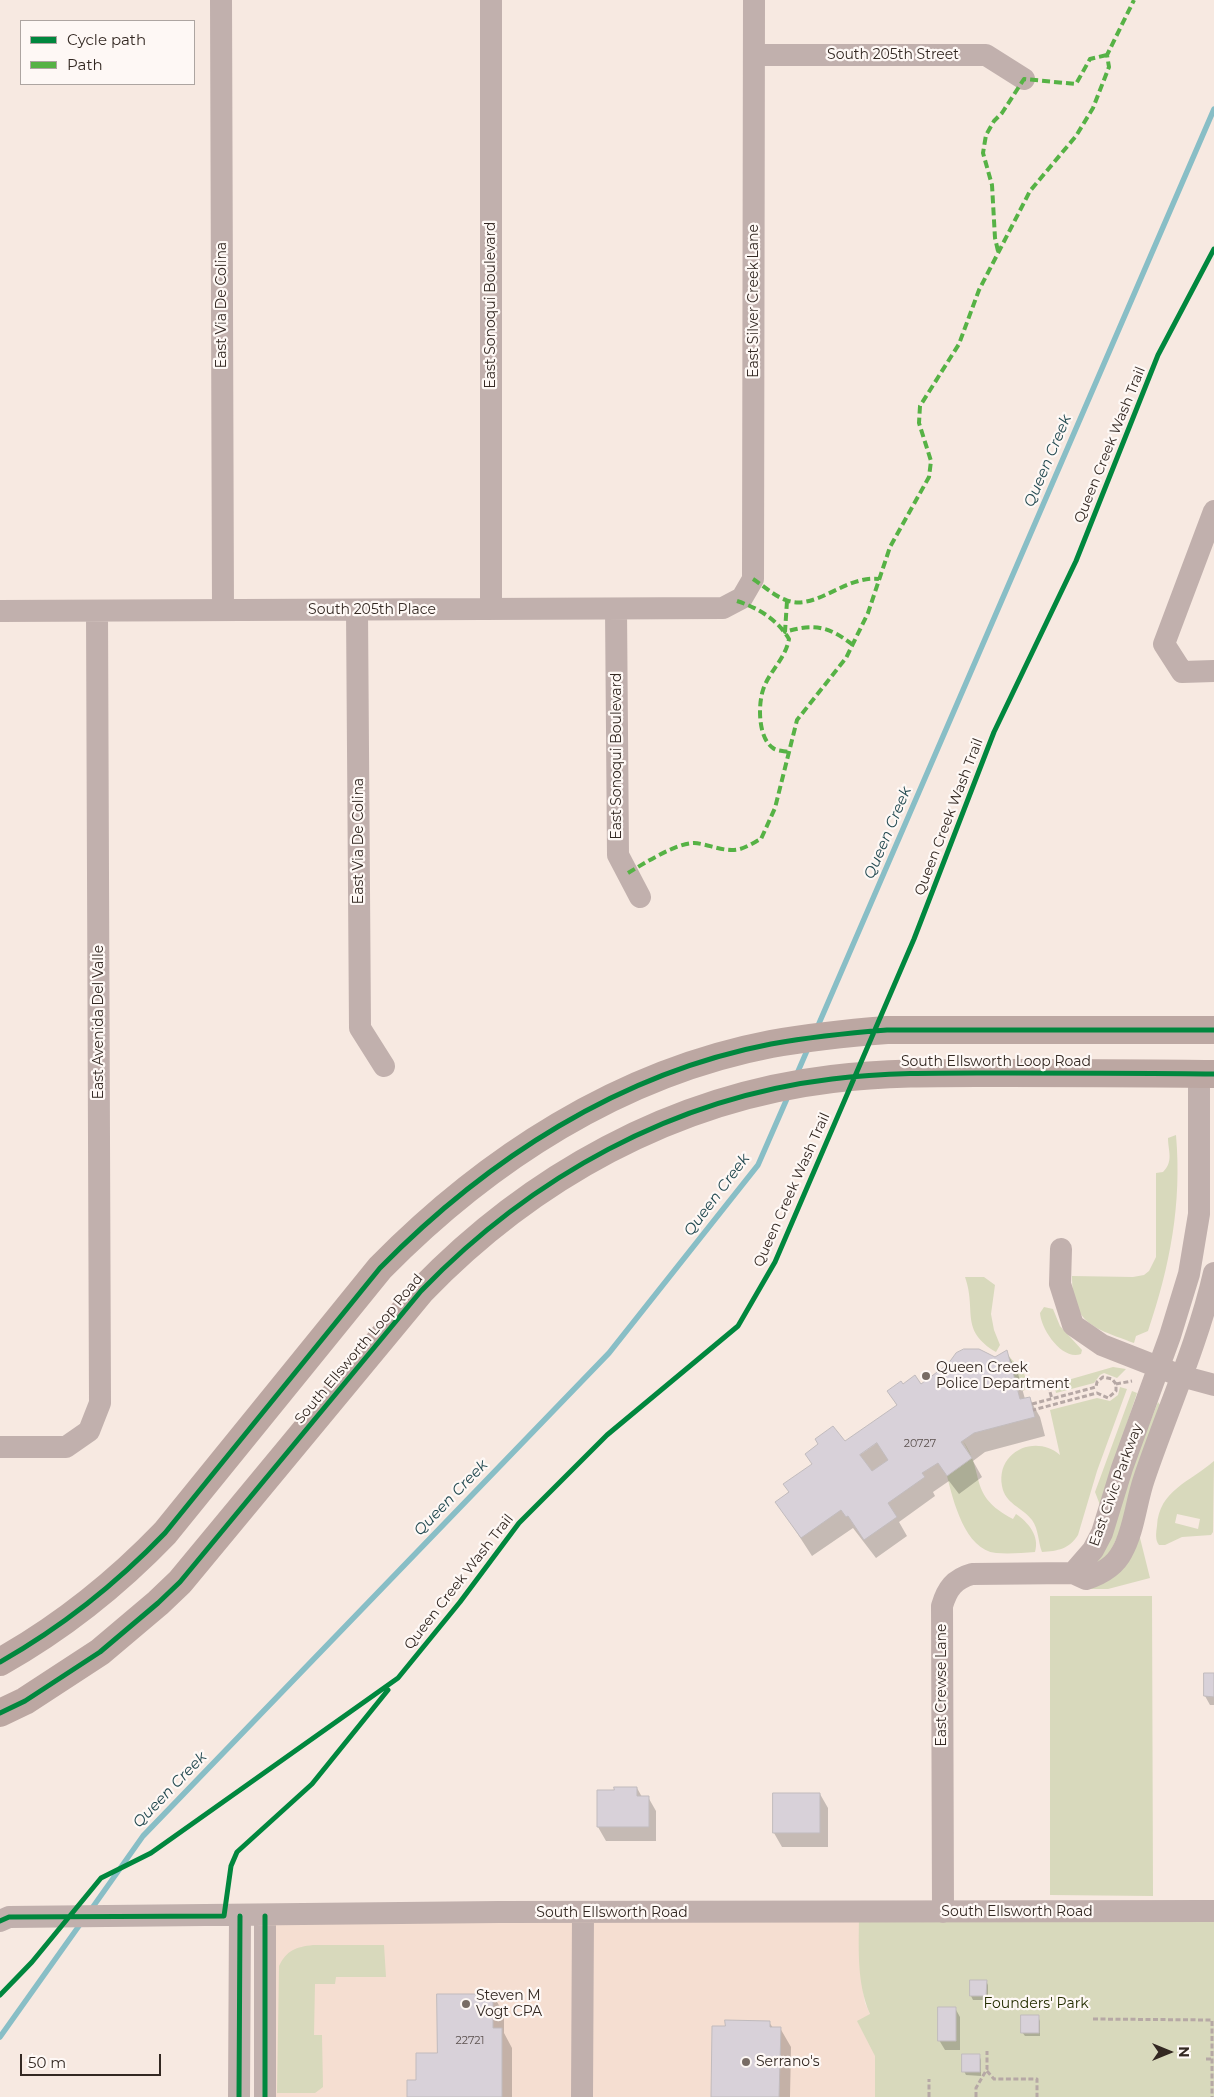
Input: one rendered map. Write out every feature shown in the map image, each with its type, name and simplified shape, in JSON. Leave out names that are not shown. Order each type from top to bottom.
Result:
[{"type":"main road","points":[[0,1662],[36,1642],[88,1603],[141,1558],[182,1513],[380,1268],[440,1210],[489,1171],[567,1121],[606,1100],[696,1064],[753,1048],[807,1038],[887,1030],[1214,1030]]},
{"type":"main road","name":"South Ellsworth Loop Road","points":[[0,1713],[32,1696],[100,1652],[158,1603],[180,1582],[421,1291],[474,1240],[533,1193],[598,1153],[667,1122],[730,1101],[782,1088],[832,1079],[900,1074],[1207,1074]]},
{"type":"street","name":"East Via De Colina","points":[[220,0],[223,610]]},
{"type":"street","name":"East Sonoqui Boulevard","points":[[491,0],[491,609]]},
{"type":"street","name":"East Silver Creek Lane","points":[[742,598],[753,579],[754,0]]},
{"type":"street","name":"South 205th Street","points":[[754,55],[986,54],[1024,79]]},
{"type":"street","points":[[1214,511],[1164,644],[1182,672],[1214,671]]},
{"type":"street","name":"South 205th Place","points":[[0,611],[723,608],[742,598]]},
{"type":"street","name":"East Sonoqui Boulevard","points":[[616,609],[618,855],[640,897]]},
{"type":"street","name":"East Avenida Del Valle","points":[[0,1448],[66,1447],[88,1431],[100,1403],[97,610]]},
{"type":"street","name":"East Via De Colina","points":[[357,610],[360,1028],[384,1066]]},
{"type":"street","name":"East Civic Parkway","points":[[1207,1074],[1196,1242],[1180,1307],[1122,1468],[1102,1533],[1093,1550],[1073,1573],[1086,1579],[1100,1574],[1115,1562],[1122,1553],[1139,1493],[1204,1311],[1214,1273]]},
{"type":"street","points":[[1060,1248],[1060,1284],[1073,1325],[1102,1345],[1181,1376],[1214,1385]]},
{"type":"street","name":"East Crewse Lane","points":[[943,1912],[942,1606],[946,1592],[962,1577],[972,1574],[1073,1573]]},
{"type":"street","name":"South Ellsworth Road","points":[[3,1916],[165,1917],[583,1913],[1214,1912]]},
{"type":"street","points":[[582,2097],[583,1913]]},
{"type":"street","points":[[239,2097],[240,1916]]},
{"type":"street","points":[[265,1916],[265,2097]]},
{"type":"path","points":[[1032,1404],[1096,1387],[1103,1377],[1112,1379],[1116,1384],[1116,1391],[1108,1398],[1097,1393],[1033,1410]]},
{"type":"path","points":[[1116,1384],[1135,1380]]},
{"type":"path","points":[[1048,1385],[1052,1399]]},
{"type":"path","points":[[1093,2019],[1212,2020],[1212,2097]]},
{"type":"path","points":[[976,2097],[976,2088],[987,2071],[987,2051]]},
{"type":"path","points":[[1206,2059],[1212,2059]]},
{"type":"path","points":[[987,2071],[994,2080],[1037,2080],[1037,2097]]},
{"type":"path","points":[[929,2079],[929,2097]]},
{"type":"shaded area","points":[[859,1912],[860,1972],[865,2003],[870,2014],[875,2056],[875,2097],[265,2097],[265,1916]]},
{"type":"green space","points":[[1176,1135],[1176,1210],[1168,1259],[1148,1331],[1136,1336],[1134,1343],[1097,1328],[1081,1315],[1073,1292],[1072,1276],[1133,1277],[1144,1275],[1149,1271],[1156,1257],[1156,1173],[1163,1172],[1166,1168],[1170,1156],[1168,1138]]},
{"type":"green space","points":[[965,1277],[984,1277],[995,1285],[991,1314],[994,1330],[1000,1345],[996,1352],[977,1336],[973,1328]]},
{"type":"green space","points":[[1044,1307],[1053,1309],[1060,1326],[1082,1350],[1081,1354],[1067,1353],[1048,1335],[1040,1313]]},
{"type":"green space","points":[[1008,1355],[1025,1375],[1026,1385],[1024,1391],[1016,1385]]},
{"type":"green space","points":[[1113,1367],[1126,1369],[1117,1378],[1104,1373],[1094,1383],[1056,1393],[1054,1384]]},
{"type":"green space","points":[[1120,1387],[1127,1389],[1097,1471],[1078,1535],[1075,1540],[1063,1548],[1042,1552],[1032,1520],[1010,1501],[1004,1492],[1002,1474],[1005,1463],[1011,1455],[1030,1446],[1050,1449],[1060,1455],[1050,1410],[1097,1398],[1110,1401],[1118,1395]]},
{"type":"green space","points":[[1132,1391],[1137,1393],[1100,1505],[1095,1492]]},
{"type":"green space","points":[[1158,1402],[1160,1405],[1120,1531],[1108,1557],[1087,1568],[1117,1505]]},
{"type":"green space","points":[[972,1458],[979,1483],[989,1501],[1013,1519],[1016,1514],[1029,1525],[1036,1540],[1035,1552],[996,1553],[985,1550],[968,1534],[957,1510],[947,1476]]},
{"type":"green space","points":[[1214,1461],[1213,1532],[1211,1535],[1182,1537],[1165,1545],[1159,1545],[1156,1539],[1156,1531],[1163,1504],[1177,1488]],"holes":[[[1177,1514],[1200,1519],[1198,1529],[1175,1523]]]},
{"type":"green space","points":[[1138,1530],[1150,1578],[1108,1589],[1083,1589]]},
{"type":"green space","points":[[1050,1596],[1152,1596],[1153,1896],[1050,1895]]},
{"type":"green space","name":"Founders' Park","points":[[1214,1911],[1214,2097],[875,2097],[875,2056],[857,2021],[870,2014],[860,1977],[859,1912]]},
{"type":"green space","points":[[313,1945],[384,1945],[386,1977],[336,1977],[335,1984],[315,1984],[314,2035],[322,2035],[323,2087],[315,2093],[277,2093],[279,1966],[285,1956],[293,1950]]},
{"type":"building","points":[[964,1349],[979,1349],[995,1357],[1007,1350],[1020,1399],[1030,1397],[1035,1417],[974,1433],[961,1442],[972,1458],[947,1476],[938,1463],[922,1473],[925,1477],[888,1503],[897,1517],[864,1540],[848,1516],[846,1517],[841,1510],[801,1538],[775,1502],[789,1492],[783,1484],[812,1464],[805,1454],[818,1444],[815,1439],[833,1426],[845,1441],[897,1405],[887,1391],[901,1381],[903,1384],[915,1375],[921,1384],[948,1364],[956,1353]],"holes":[[[877,1443],[888,1460],[872,1471],[860,1455]]]},
{"type":"building","points":[[1204,1673],[1214,1673],[1214,1697],[1204,1696]]},
{"type":"building","points":[[614,1787],[637,1787],[637,1796],[649,1796],[649,1827],[597,1827],[597,1790],[614,1790]]},
{"type":"building","points":[[773,1793],[820,1793],[820,1833],[773,1833]]},
{"type":"building","points":[[970,1980],[987,1980],[986,1996],[970,1996]]},
{"type":"building","points":[[437,1994],[493,1994],[493,2028],[502,2028],[502,2097],[407,2097],[407,2080],[416,2080],[416,2053],[437,2053]]},
{"type":"building","points":[[938,2007],[956,2007],[956,2041],[938,2041]]},
{"type":"building","points":[[1021,2015],[1039,2015],[1039,2033],[1021,2033]]},
{"type":"building","name":"Serrano's","points":[[725,2020],[770,2021],[770,2027],[781,2027],[779,2097],[711,2097],[712,2026],[725,2026]]},
{"type":"building","points":[[962,2054],[980,2054],[980,2072],[962,2072]]},
{"type":"waterway","name":"Queen Creek","points":[[817,1028],[1214,109]]},
{"type":"waterway","name":"Queen Creek","points":[[796,1076],[809,1046]]},
{"type":"waterway","name":"Queen Creek","points":[[90,1911],[143,1836],[609,1353],[758,1165],[789,1094]]},
{"type":"waterway","name":"Queen Creek","points":[[0,2037],[81,1923]]},
{"type":"marked path","points":[[628,873],[678,846],[694,843],[734,850],[761,839],[775,808],[797,720],[846,658],[868,613],[890,547],[929,477],[931,461],[919,423],[920,406],[959,344],[979,290],[1030,191],[1076,136],[1093,108],[1109,67],[1107,55],[1134,0]]},
{"type":"marked path","points":[[998,251],[995,238],[992,185],[983,153],[986,135],[1024,79],[1076,84],[1090,59],[1107,55]]},
{"type":"marked path","points":[[753,579],[777,596],[797,602],[819,598],[854,582],[866,579],[879,579]]},
{"type":"marked path","points":[[737,601],[752,607],[773,620],[789,639],[784,653],[766,683],[760,704],[760,721],[764,737],[776,750],[788,752]]},
{"type":"marked path","points":[[787,601],[785,632],[795,629],[820,628],[836,634],[853,645]]},
{"type":"cycle path","name":"Queen Creek Wash Trail","points":[[0,1995],[32,1962],[101,1878],[151,1853],[398,1678],[460,1602],[519,1523],[607,1435],[738,1326],[775,1262],[914,939],[994,732],[1076,561],[1158,355],[1214,249]]},
{"type":"cycle path","points":[[0,1662],[45,1634],[87,1604],[127,1570],[165,1533],[380,1268],[421,1228],[465,1191],[511,1157],[559,1126],[609,1099],[661,1076],[715,1057],[800,1039],[887,1030],[1214,1030]]},
{"type":"cycle path","points":[[0,1713],[25,1701],[100,1652],[158,1603],[180,1582],[421,1291],[464,1250],[509,1212],[557,1179],[608,1149],[661,1124],[716,1104],[773,1089],[832,1079],[876,1075],[942,1073],[1214,1074]]},
{"type":"cycle path","points":[[0,1921],[9,1917],[224,1916],[231,1866],[237,1852],[312,1784],[388,1690]]},
{"type":"cycle path","points":[[239,2097],[240,1916]]},
{"type":"cycle path","points":[[265,1916],[265,2097]]},
{"type":"place","name":"Queen Creek Police Department","points":[[926,1376]]},
{"type":"place","name":"Steven M Vogt CPA","points":[[466,2004]]},
{"type":"place","name":"Serrano's","points":[[746,2062]]}]
